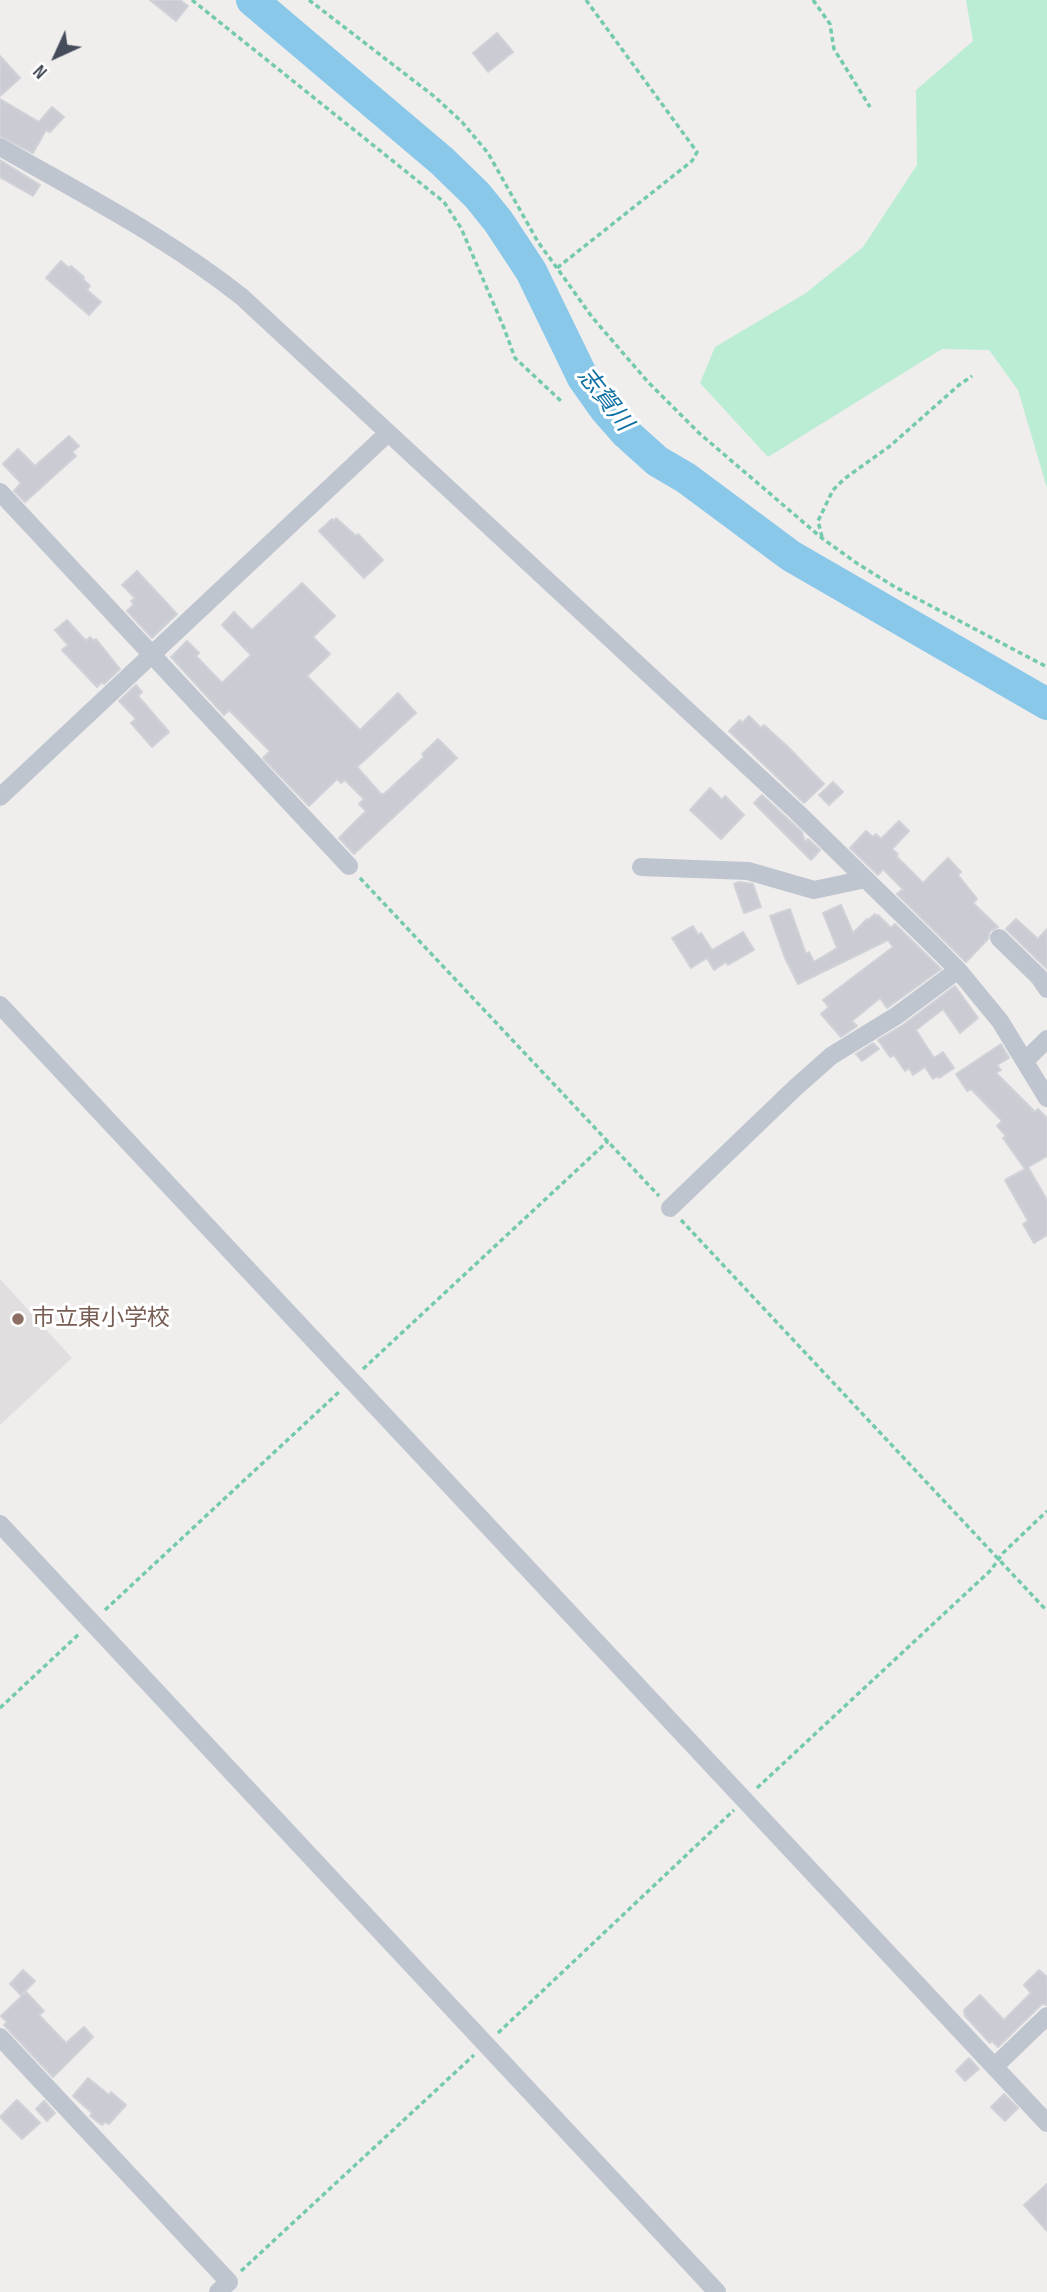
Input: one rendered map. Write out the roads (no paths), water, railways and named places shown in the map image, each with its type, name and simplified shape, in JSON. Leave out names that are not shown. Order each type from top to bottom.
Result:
[{"type":"street","points":[[0,147],[157,239],[242,297],[797,812],[958,970],[1000,1021],[1047,1098]]},
{"type":"street","points":[[0,797],[388,433]]},
{"type":"street","points":[[0,492],[349,866]]},
{"type":"street","points":[[641,867],[748,871],[814,890],[866,879]]},
{"type":"street","points":[[999,938],[1039,977],[1047,989]]},
{"type":"street","points":[[670,1208],[831,1056],[896,1016],[958,970]]},
{"type":"street","points":[[0,1005],[1047,2123]]},
{"type":"street","points":[[1025,1061],[1047,1039]]},
{"type":"street","points":[[0,1524],[718,2292]]},
{"type":"street","points":[[995,2066],[1047,2015]]},
{"type":"street","points":[[0,2037],[224,2287]]},
{"type":"waterway","name":"志賀川","points":[[252,0],[442,161],[477,195],[531,271],[583,378],[626,433],[657,461],[686,478],[791,556],[1047,704]]},
{"type":"place","name":"市立東小学校","points":[[18,1319]]}]
